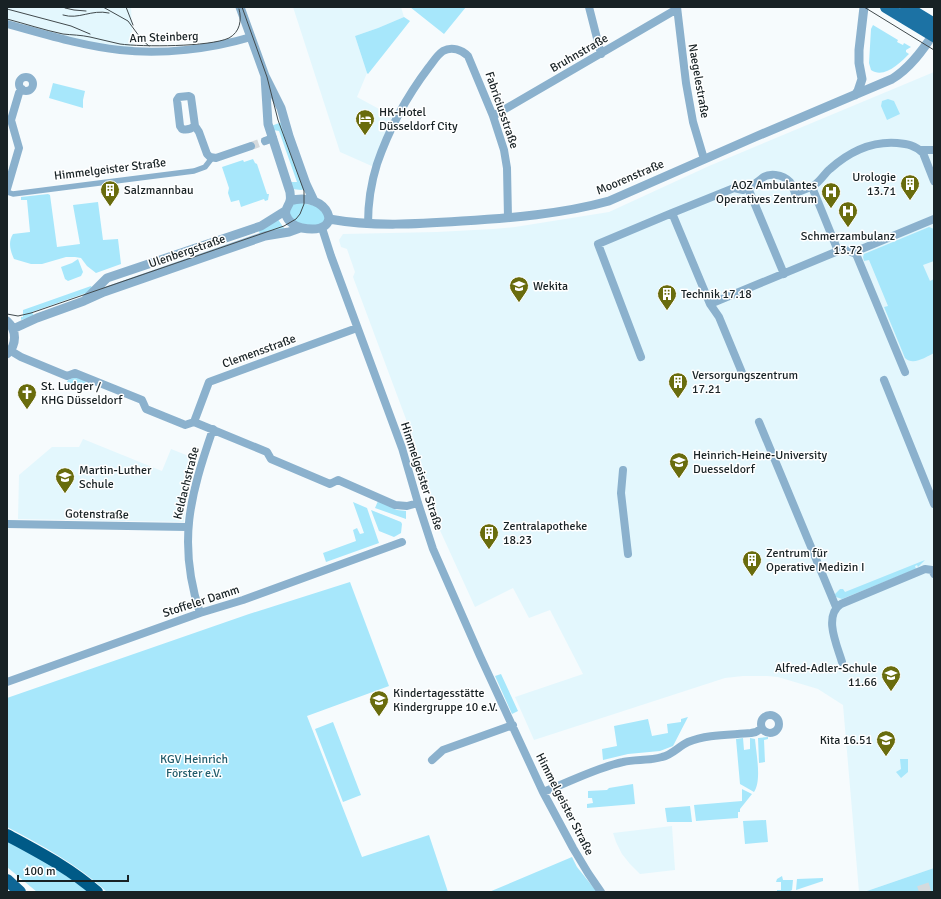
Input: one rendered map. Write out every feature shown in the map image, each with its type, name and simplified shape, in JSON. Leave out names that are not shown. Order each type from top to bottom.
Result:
[{"type":"highway","points":[[7,835],[58,862],[78,876],[96,892]]},
{"type":"highway","points":[[7,880],[20,892]]},
{"type":"main road","points":[[886,7],[934,32]]},
{"type":"main road","points":[[906,7],[934,32]]},
{"type":"street","points":[[240,7],[265,76],[281,108],[306,184],[314,201]]},
{"type":"street","points":[[588,7],[601,54]]},
{"type":"street","points":[[855,95],[862,79],[859,63],[859,50],[864,7]]},
{"type":"street","name":"Bruhnstraße","points":[[493,116],[677,8]]},
{"type":"street","name":"Naegelestraße","points":[[677,8],[686,83],[693,122],[704,158]]},
{"type":"street","name":"Am Steinberg","points":[[7,24],[100,47],[138,52],[190,50],[251,37]]},
{"type":"street","name":"Moorenstraße","points":[[329,219],[368,224],[508,218],[585,207],[609,201],[704,158],[892,79],[906,68],[919,54],[934,32]]},
{"type":"street","name":"Fabriciusstraße","points":[[368,224],[371,187],[385,143],[407,99],[421,78],[439,54],[444,50],[450,49],[457,49],[464,52],[468,56],[493,116],[505,156],[508,187],[508,218]]},
{"type":"street","points":[[265,76],[269,140],[287,180],[290,192],[290,201],[286,211],[287,218],[295,227],[300,228],[322,228],[326,225],[329,219],[327,209],[314,201],[290,201]]},
{"type":"street","points":[[862,79],[867,84],[875,87]]},
{"type":"street","points":[[7,191],[19,148],[11,120],[19,93],[22,89]]},
{"type":"street","points":[[195,126],[199,132],[207,154],[212,158]]},
{"type":"street","points":[[641,357],[598,244],[734,188],[743,190],[748,188],[771,174],[778,175],[789,181],[795,193],[812,187],[828,170],[848,155],[866,146],[893,143],[906,144],[920,150],[934,150]]},
{"type":"street","name":"Himmelgeister Straße","points":[[7,191],[13,194],[194,171],[204,166],[212,158],[251,146]]},
{"type":"street","points":[[920,150],[934,181]]},
{"type":"street","points":[[812,187],[838,251]]},
{"type":"street","points":[[748,188],[784,274]]},
{"type":"street","name":"Ulenbergstraße","points":[[84,301],[107,278],[261,226],[286,211]]},
{"type":"street","points":[[672,213],[710,304],[719,317],[743,375]]},
{"type":"street","points":[[856,254],[859,250],[934,219]]},
{"type":"street","name":"Ulenbergstraße","points":[[13,329],[104,292],[265,236],[289,232],[300,228]]},
{"type":"street","name":"Himmelgeister Straße","points":[[322,228],[357,328],[402,448],[433,549],[480,656],[543,792],[573,848],[601,892]]},
{"type":"street","points":[[710,304],[843,249],[856,254],[905,372]]},
{"type":"street","points":[[7,321],[13,329],[15,335],[9,353],[67,376],[75,373],[142,400],[146,408],[183,424],[194,422],[213,429],[267,452],[271,460],[330,484],[338,480],[401,506],[418,503]]},
{"type":"street","name":"Clemensstraße","points":[[194,422],[209,382],[357,328]]},
{"type":"street","points":[[884,380],[934,504]]},
{"type":"street","points":[[759,422],[836,607]]},
{"type":"street","name":"Keldachstraße","points":[[200,613],[188,560],[188,528],[195,486],[213,429]]},
{"type":"street","points":[[623,470],[621,492],[628,554]]},
{"type":"street","name":"Gotenstraße","points":[[7,524],[188,528]]},
{"type":"street","name":"Stoffeler Damm","points":[[7,682],[200,613],[244,600],[402,542]]},
{"type":"street","points":[[842,662],[832,622],[833,613],[836,607],[865,593],[925,569],[932,570],[934,574]]},
{"type":"street","points":[[432,760],[443,750],[513,725]]},
{"type":"street","points":[[543,792],[606,766],[630,760],[661,758],[687,743],[717,736],[756,732],[762,728]]},
{"type":"shaded area","points":[[7,7],[131,7],[133,48],[109,47],[7,21]]},
{"type":"shaded area","points":[[293,7],[401,7],[404,17],[355,36],[367,73],[357,97],[392,116],[374,167],[340,152]]},
{"type":"shaded area","name":"Heinrich-Heine-University Duesseldorf","points":[[934,72],[934,868],[864,892],[859,892],[843,705],[818,689],[778,677],[743,676],[725,678],[534,740],[515,697],[583,674],[550,610],[529,618],[513,588],[475,607],[438,526],[416,446],[353,277],[355,272],[347,249],[341,247],[339,240],[343,234],[493,229],[515,227],[609,212],[709,166]]},
{"type":"shaded area","points":[[83,439],[162,471],[171,449],[196,459],[185,500],[184,522],[18,519],[19,475],[52,447],[79,447]]},
{"type":"shaded area","points":[[672,826],[675,870],[640,874],[622,854],[613,833]]},
{"type":"green space","points":[[410,7],[466,7],[444,34]]},
{"type":"green space","points":[[404,17],[410,21],[368,74],[355,36]]},
{"type":"green space","points":[[873,25],[898,40],[897,42],[903,45],[904,43],[911,47],[906,50],[909,54],[901,62],[892,69],[881,73],[871,70],[869,63],[871,29]]},
{"type":"green space","points":[[53,83],[85,91],[83,108],[49,98]]},
{"type":"green space","points":[[888,99],[894,101],[900,114],[887,120],[881,106],[882,101]]},
{"type":"green space","points":[[282,122],[306,189],[292,189],[291,182],[297,182],[279,131],[273,130],[271,126]]},
{"type":"green space","points":[[253,159],[257,164],[267,194],[269,194],[268,200],[265,201],[264,199],[241,207],[239,200],[231,202],[228,193],[229,188],[222,167],[243,160],[244,162]]},
{"type":"green space","points":[[50,195],[57,247],[80,244],[73,205],[98,202],[103,240],[118,239],[121,264],[96,273],[87,266],[81,258],[66,257],[42,264],[31,264],[14,259],[10,246],[10,240],[13,234],[30,232],[27,200],[21,200],[21,197]]},
{"type":"green space","points":[[296,202],[317,206],[325,216],[324,222],[316,226],[295,223],[289,215],[290,207]]},
{"type":"green space","points":[[277,218],[286,231],[260,234],[258,229]]},
{"type":"green space","points":[[929,227],[934,229],[934,261],[923,265],[930,281],[934,279],[934,353],[920,360],[912,361],[905,358],[884,307],[888,306],[869,260],[864,261],[863,257],[864,254]]},
{"type":"green space","points":[[78,259],[83,272],[81,276],[68,281],[65,279],[61,267]]},
{"type":"green space","points":[[91,286],[92,288],[86,293],[32,312],[34,316],[21,320],[21,317],[23,317],[23,310]]},
{"type":"green space","points":[[75,377],[86,381],[84,388],[74,383],[72,384],[67,382]]},
{"type":"green space","points":[[378,501],[397,510],[406,511],[406,519],[375,508]]},
{"type":"green space","points":[[353,502],[367,508],[379,543],[326,562],[323,553],[356,541],[353,530],[357,528],[360,534],[364,533]]},
{"type":"green space","points":[[371,510],[401,522],[401,533],[394,537],[379,531]]},
{"type":"green space","points":[[925,560],[918,567],[917,565],[915,566],[916,569],[842,599],[833,596],[840,589],[843,589],[845,592]]},
{"type":"green space","name":"KGV Heinrich Förster e.V.","points":[[350,582],[389,686],[307,716],[362,857],[429,835],[448,892],[107,892],[72,864],[7,827],[7,698],[249,614]]},
{"type":"green space","points":[[501,674],[518,711],[512,714],[495,676]]},
{"type":"green space","points":[[688,717],[673,746],[660,751],[628,754],[603,760],[602,749],[617,746],[614,726],[648,719],[652,736],[668,733],[667,724],[681,722],[681,719]]},
{"type":"green space","points":[[333,722],[361,795],[343,802],[315,729]]},
{"type":"green space","points":[[768,737],[768,739],[764,740],[765,762],[759,763],[758,738]]},
{"type":"green space","points":[[743,738],[744,750],[750,749],[750,738],[755,739],[758,781],[754,792],[740,784],[736,739]]},
{"type":"green space","points":[[900,759],[908,759],[908,772],[901,778],[896,772],[901,769]]},
{"type":"green space","points":[[633,784],[635,804],[587,808],[587,804],[593,803],[592,798],[588,798],[588,791],[607,790],[609,788]]},
{"type":"green space","points":[[742,789],[752,794],[740,809],[740,812],[738,812],[738,818],[696,821],[694,805],[742,801]]},
{"type":"green space","points":[[690,806],[692,822],[667,822],[665,808]]},
{"type":"green space","points":[[766,820],[768,842],[745,844],[743,821]]},
{"type":"green space","points":[[7,841],[42,859],[89,892],[37,892],[7,867]]},
{"type":"green space","points":[[572,857],[577,867],[597,892],[489,892]]},
{"type":"green space","points":[[934,868],[934,892],[864,892]]},
{"type":"green space","points":[[782,876],[783,880],[793,880],[792,890],[788,892],[777,892],[777,890],[781,890],[781,882],[776,882],[777,879]]},
{"type":"green space","points":[[823,878],[823,881],[796,890],[797,879]]},
{"type":"tunnel","points":[[251,146],[265,141]]},
{"type":"tunnel","points":[[919,892],[934,887]]},
{"type":"tram line","points":[[103,7],[128,21],[142,40],[149,46]]},
{"type":"tram line","points":[[126,7],[133,25]]},
{"type":"tram line","points":[[7,314],[18,316],[31,313],[284,226],[296,219],[300,214],[304,204],[304,191],[278,120],[267,77],[242,7]]},
{"type":"tram line","points":[[864,7],[934,50]]},
{"type":"tram line","points":[[65,8],[86,11]]},
{"type":"tram line","points":[[7,9],[71,26],[90,34]]},
{"type":"tram line","points":[[7,19],[63,34],[87,36],[120,44],[176,46],[207,43],[229,38],[238,29],[240,21],[239,9]]},
{"type":"tram line","points":[[63,15],[74,16],[96,12],[109,13]]},
{"type":"place","name":"HK-Hotel Düsseldorf City","points":[[365,136]]},
{"type":"place","name":"Urologie 13.71","points":[[910,201]]},
{"type":"place","name":"Salzmannbau","points":[[110,207]]},
{"type":"place","name":"AOZ Ambulantes Operatives Zentrum","points":[[831,209]]},
{"type":"place","name":"Schmerzambulanz 13.72","points":[[848,228]]},
{"type":"place","name":"Wekita","points":[[519,303]]},
{"type":"place","name":"Technik 17.18","points":[[667,311]]},
{"type":"place","name":"Versorgungszentrum 17.21","points":[[678,399]]},
{"type":"place","name":"St. Ludger / KHG Düsseldorf","points":[[27,410]]},
{"type":"place","name":"Heinrich-Heine-University Duesseldorf","points":[[679,479]]},
{"type":"place","name":"Martin-Luther Schule","points":[[65,494]]},
{"type":"place","name":"Zentralapotheke 18.23","points":[[489,550]]},
{"type":"place","name":"Zentrum für Operative Medizin I","points":[[752,577]]},
{"type":"place","name":"Alfred-Adler-Schule 11.66","points":[[891,692]]},
{"type":"place","name":"Kindertagesstätte Kindergruppe 10 e.V.","points":[[379,717]]},
{"type":"place","name":"Kita 16.51","points":[[886,757]]}]
